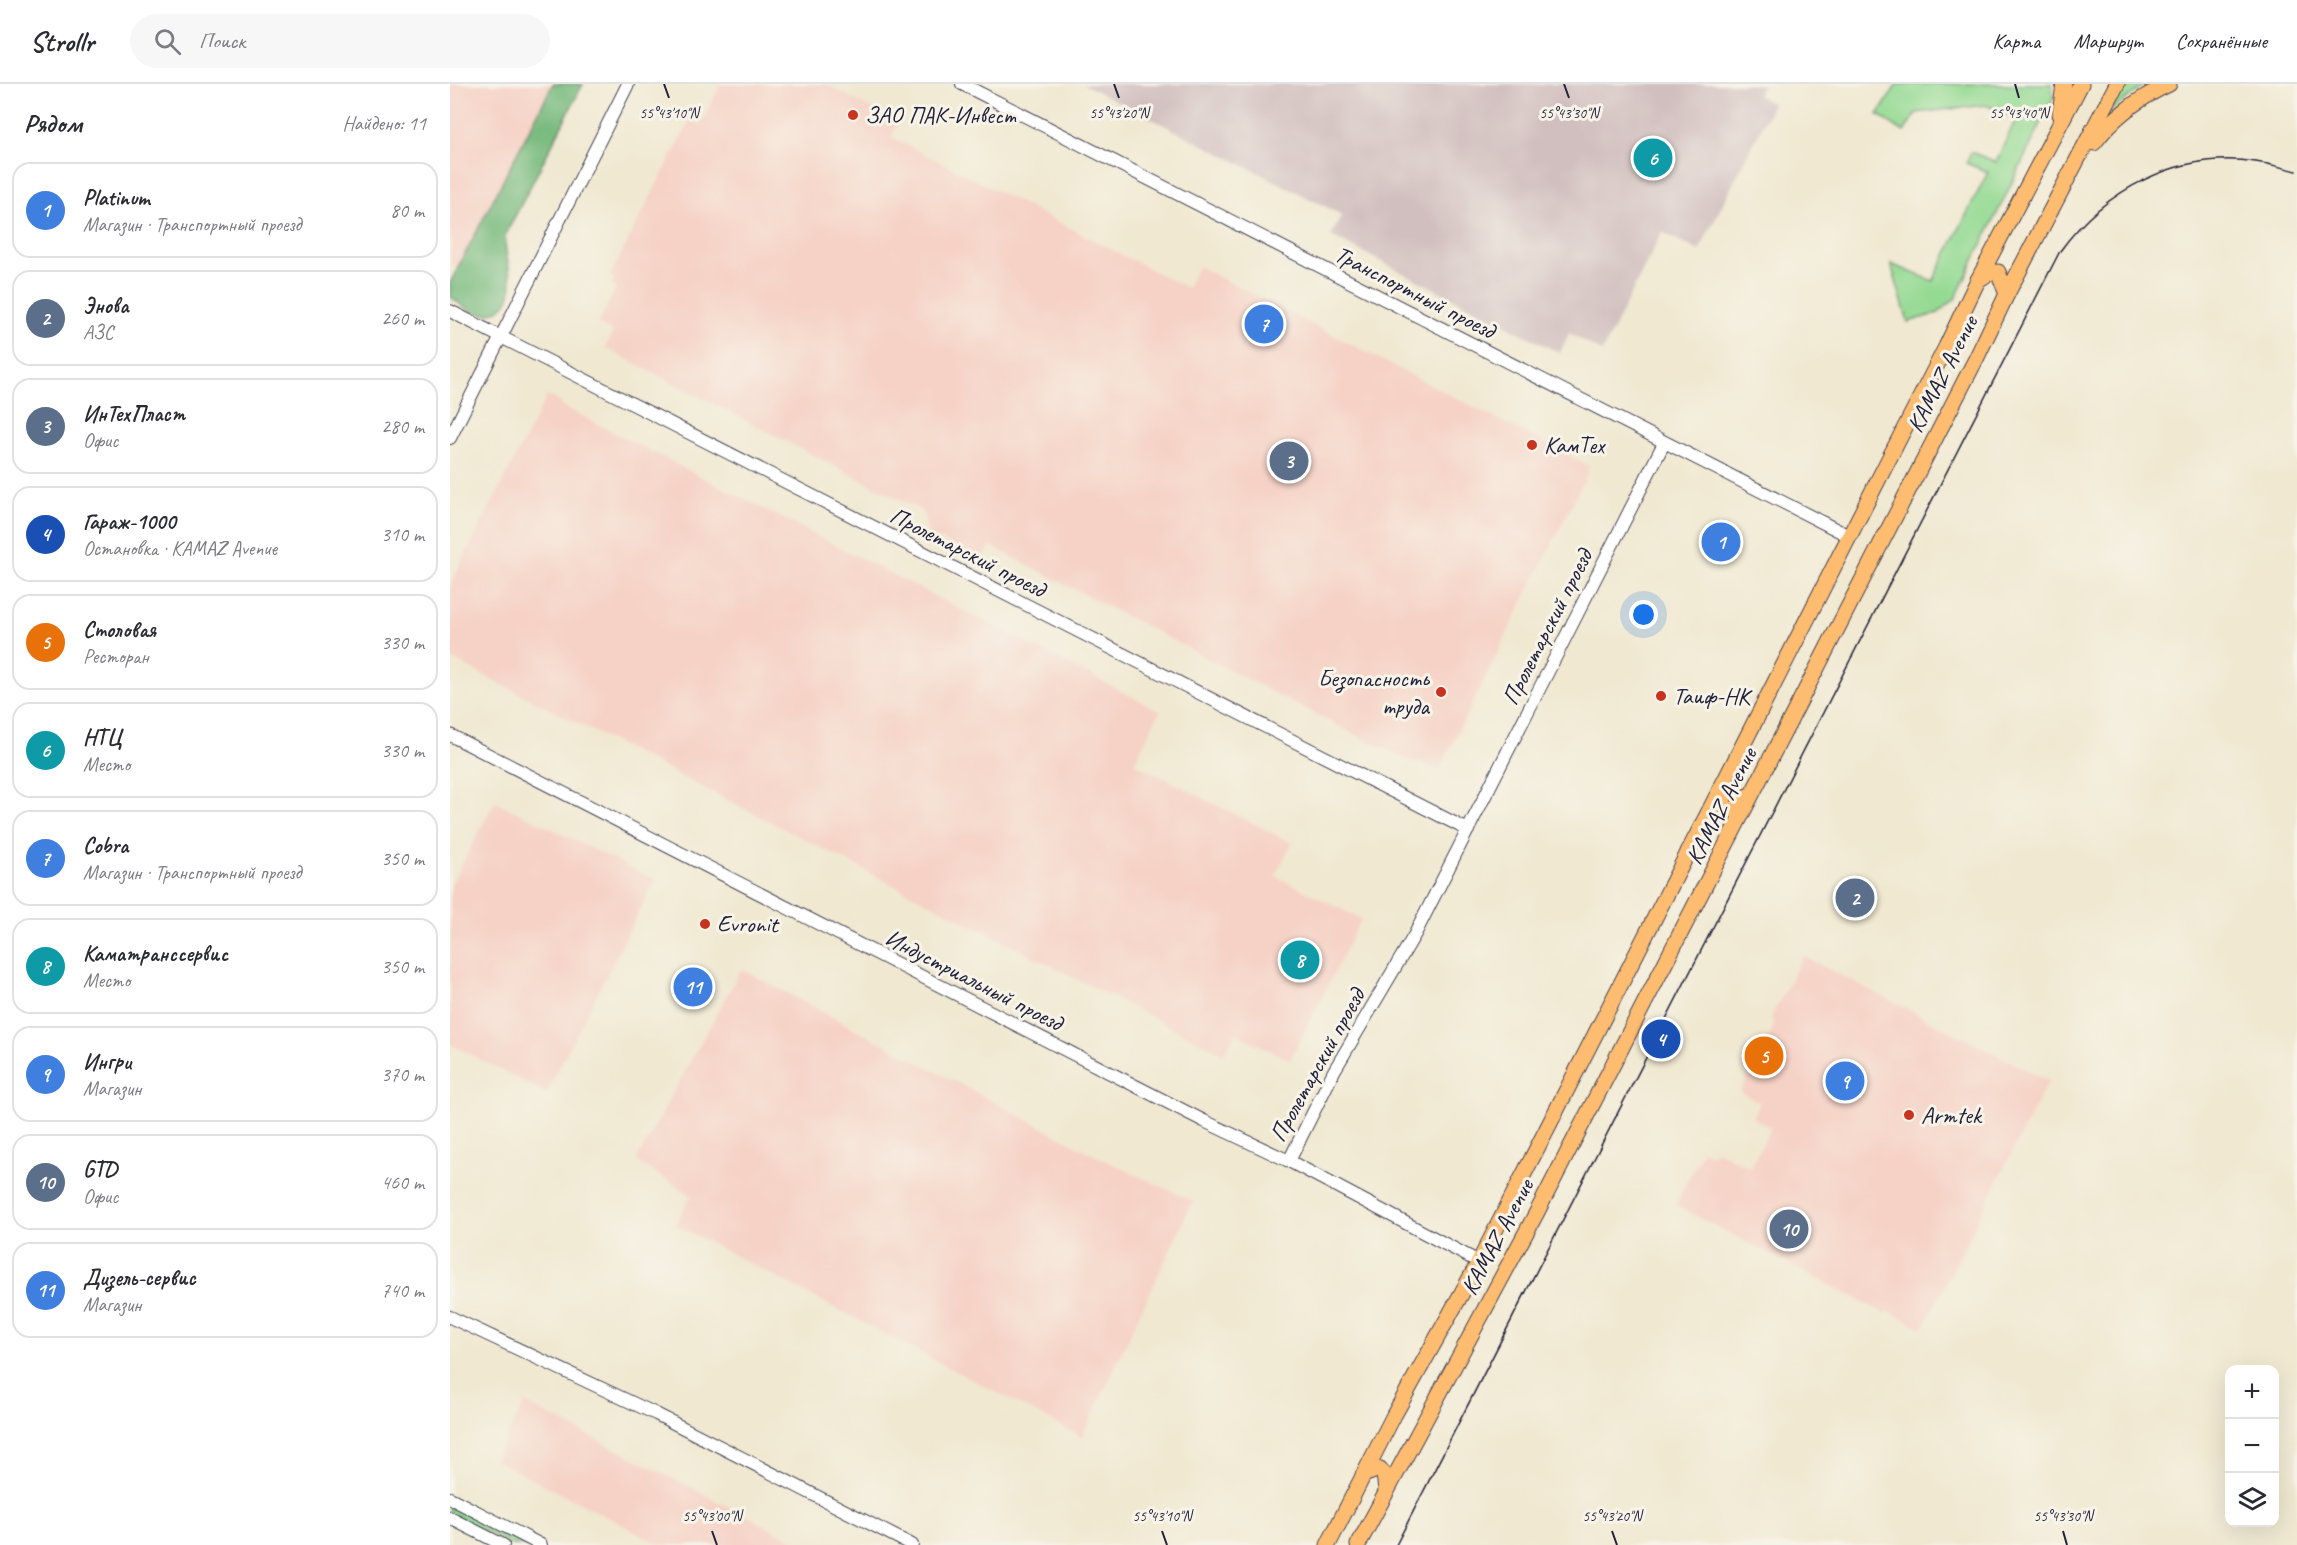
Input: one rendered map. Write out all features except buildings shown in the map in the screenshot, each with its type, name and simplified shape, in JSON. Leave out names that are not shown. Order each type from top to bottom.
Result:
[{"type":"main road","points":[[2046,152],[2061,111],[2064,84]]},
{"type":"main road","name":"KAMAZ Avenue","points":[[1328,1545],[1394,1415],[1479,1262],[1978,280],[2081,84]]},
{"type":"main road","name":"KAMAZ Avenue","points":[[1358,1545],[1413,1438],[1537,1212],[2117,84]]},
{"type":"main road","points":[[2069,177],[2103,131],[2139,98],[2169,84]]},
{"type":"main road","points":[[1978,280],[1991,272],[1998,272],[2007,294]]},
{"type":"main road","points":[[1730,770],[1724,803],[1728,810],[1735,809],[1756,786]]},
{"type":"main road","points":[[1394,1415],[1390,1433],[1393,1444],[1398,1448],[1405,1447],[1413,1438]]},
{"type":"main road","points":[[1363,1475],[1380,1469],[1384,1474],[1386,1490]]},
{"type":"street","points":[[450,438],[628,84]]},
{"type":"street","name":"Транспортный проезд","points":[[962,84],[1849,536]]},
{"type":"street","name":"Пролетарский проезд","points":[[450,311],[1468,830]]},
{"type":"street","name":"Пролетарский проезд","points":[[1289,1161],[1334,1071],[1415,934],[1664,443]]},
{"type":"street","name":"Индустриальный проезд","points":[[450,735],[1204,1121],[1289,1161],[1479,1262]]},
{"type":"street","points":[[450,1317],[656,1414],[912,1545]]},
{"type":"street","points":[[450,1498],[541,1545]]},
{"type":"street","points":[[450,1518],[503,1545]]},
{"type":"shaded area","points":[[450,84],[552,84],[459,267],[450,263]]},
{"type":"shaded area","points":[[713,84],[825,84],[898,123],[891,137],[1187,288],[1198,266],[1589,466],[1439,770],[1419,761],[1417,764],[1338,726],[991,546],[987,553],[974,558],[940,539],[935,545],[928,540],[924,512],[605,348],[613,332],[598,324],[616,288],[611,285],[615,278],[610,276],[690,120],[700,125],[719,87]]},
{"type":"shaded area","points":[[1083,84],[1763,84],[1757,95],[1773,104],[1699,251],[1662,232],[1602,352],[1569,333],[1560,353],[1331,236],[1342,215]]},
{"type":"shaded area","points":[[547,396],[559,401],[562,406],[1160,711],[1134,763],[1292,843],[1275,876],[1361,919],[1290,1060],[1235,1033],[1224,1054],[450,658],[450,585]]},
{"type":"shaded area","points":[[495,801],[655,880],[546,1093],[450,1044],[450,887]]},
{"type":"shaded area","points":[[1803,956],[2048,1081],[1923,1328],[1889,1311],[1884,1313],[1675,1205],[1703,1150],[1713,1155],[1715,1150],[1750,1168],[1771,1128],[1753,1118],[1760,1103],[1740,1092],[1774,1026],[1771,1017]]},
{"type":"shaded area","points":[[743,970],[1102,1159],[1193,1201],[1082,1437],[676,1225],[691,1195],[636,1161],[740,971]]},
{"type":"shaded area","points":[[525,1403],[803,1545],[662,1545],[495,1460]]},
{"type":"green space","points":[[553,84],[583,84],[505,236],[511,280],[508,300],[502,307],[491,313],[480,314],[464,307],[450,296],[450,283]]},
{"type":"green space","points":[[1897,84],[2052,84],[2053,99],[1955,299],[1938,313],[1908,322],[1891,264],[1933,281],[1988,172],[1966,163],[1971,152],[1996,162],[2016,119],[1986,105],[1916,113],[1904,132],[1878,115]]},
{"type":"green space","points":[[2124,84],[2146,84],[2108,113]]},
{"type":"green space","points":[[450,1506],[527,1545],[511,1545],[450,1513]]},
{"type":"tram line","points":[[1396,1545],[2060,251],[2078,229],[2121,193],[2146,179],[2172,169],[2199,162],[2227,160],[2256,162],[2297,171]]},
{"type":"place","name":"ЗАО ПАК-Инвест","points":[[853,115]]},
{"type":"place","name":"НТЦ","points":[[1653,158]]},
{"type":"place","name":"Cobra","points":[[1264,324]]},
{"type":"place","name":"КамТех","points":[[1532,445]]},
{"type":"place","name":"ИнТехПласт","points":[[1289,461]]},
{"type":"place","name":"Platinum","points":[[1721,542]]},
{"type":"place","name":"Безопасность труда","points":[[1441,692]]},
{"type":"place","name":"Таиф-НК","points":[[1661,696]]},
{"type":"place","name":"Энова","points":[[1855,898]]},
{"type":"place","name":"Evronit","points":[[705,924]]},
{"type":"place","name":"Каматранссервис","points":[[1300,960]]},
{"type":"place","name":"Дизель-сервис","points":[[693,987]]},
{"type":"place","name":"Гараж-1000","points":[[1661,1039]]},
{"type":"place","name":"Столовая","points":[[1764,1056]]},
{"type":"place","name":"Ингри","points":[[1845,1081]]},
{"type":"place","name":"Armtek","points":[[1909,1115]]},
{"type":"place","name":"GTD","points":[[1789,1229]]}]
